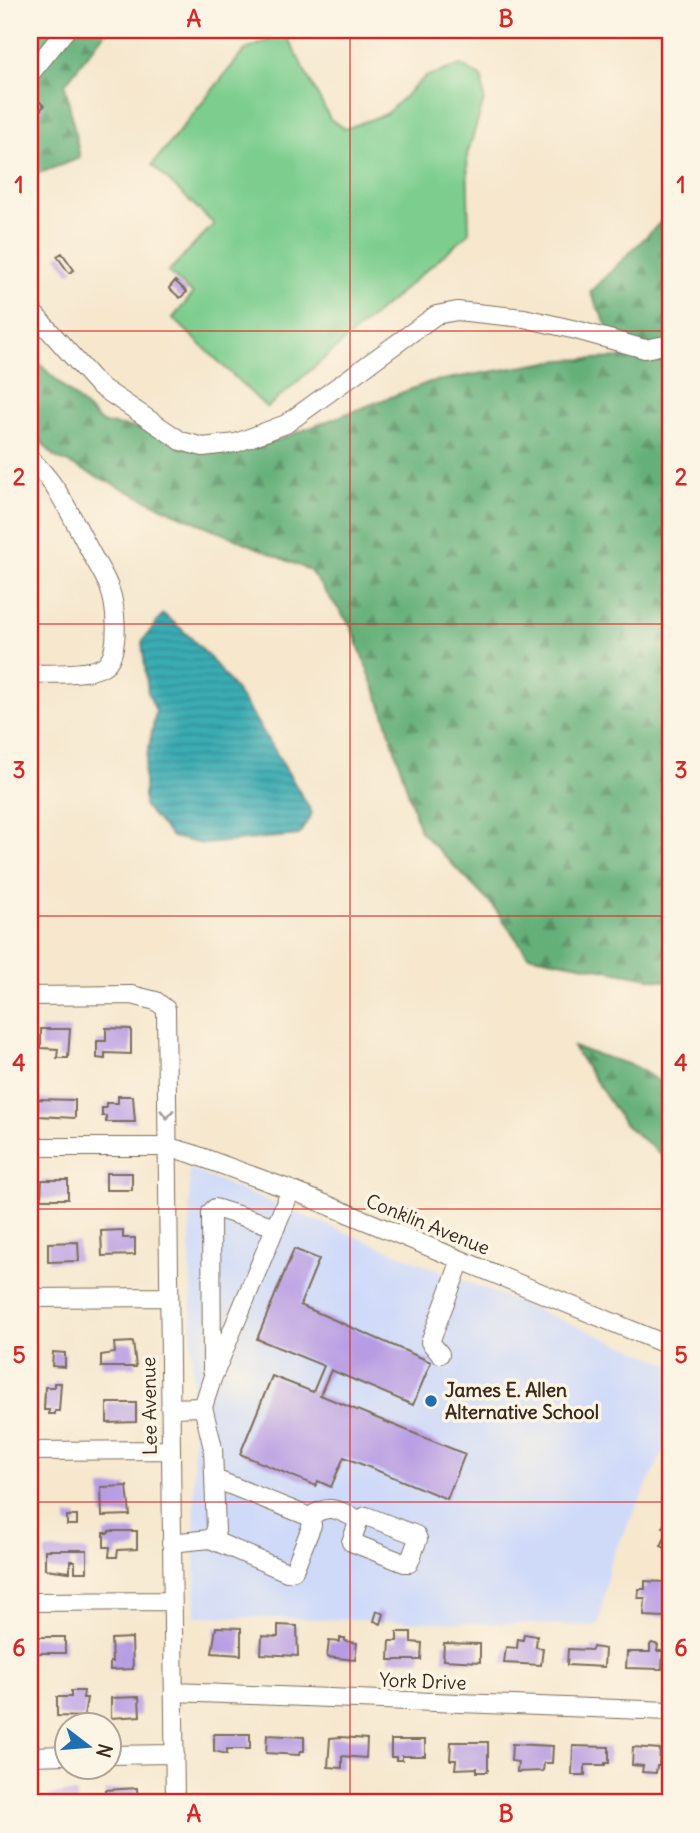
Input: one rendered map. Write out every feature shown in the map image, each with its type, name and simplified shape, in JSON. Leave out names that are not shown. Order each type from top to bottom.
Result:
[{"type":"street","points":[[30,74],[66,30]]},
{"type":"street","points":[[30,309],[98,385],[180,441],[204,447],[236,443],[286,424],[436,315],[457,311],[524,318],[645,349],[670,344]]},
{"type":"street","points":[[30,459],[48,475],[109,587],[116,633],[109,662],[102,667],[89,672],[30,674]]},
{"type":"street","name":"Lee Avenue","points":[[30,996],[132,995],[156,1001],[166,1009],[175,1803]]},
{"type":"street","name":"Conklin Avenue","points":[[30,1147],[167,1147],[241,1170],[670,1346]]},
{"type":"street","points":[[210,1539],[216,1531],[215,1479],[213,1448],[203,1407],[212,1379],[291,1190]]},
{"type":"street","points":[[212,1379],[211,1212],[215,1208],[276,1227]]},
{"type":"street","points":[[440,1354],[430,1342],[461,1260]]},
{"type":"street","points":[[30,1298],[169,1297]]},
{"type":"street","points":[[170,1408],[203,1407]]},
{"type":"street","points":[[30,1451],[170,1450]]},
{"type":"street","points":[[215,1479],[310,1517]]},
{"type":"street","points":[[310,1517],[322,1508],[333,1508],[359,1520]]},
{"type":"street","points":[[171,1542],[210,1539],[287,1572],[294,1570],[312,1525],[310,1517]]},
{"type":"street","points":[[30,1602],[172,1601]]},
{"type":"street","name":"York Drive","points":[[174,1692],[670,1711]]},
{"type":"street","points":[[122,1755],[175,1754]]},
{"type":"street","points":[[30,1756],[52,1755]]},
{"type":"shaded area","name":"James E. Allen Alternative School","points":[[189,1169],[670,1364],[670,1438],[610,1561],[599,1626],[196,1616]]},
{"type":"green space","points":[[30,30],[107,30],[65,84],[80,158],[31,176]]},
{"type":"green space","points":[[285,33],[330,119],[345,129],[386,114],[425,77],[461,65],[482,78],[484,100],[467,155],[469,233],[267,408],[173,318],[193,294],[168,272],[214,224],[152,165],[244,51]]},
{"type":"green space","points":[[670,213],[670,982],[528,955],[493,906],[420,831],[383,710],[351,626],[309,570],[173,512],[55,457],[30,430],[30,355],[102,423],[262,446],[430,382],[561,360],[623,358],[590,292]]},
{"type":"green space","points":[[573,1047],[634,1066],[670,1088],[670,1162],[625,1125]]},
{"type":"water","points":[[163,614],[208,656],[264,733],[312,813],[299,835],[203,844],[172,837],[144,806],[144,772],[156,711],[148,693],[142,642]]},
{"type":"building","points":[[30,92],[44,106],[32,119],[30,117]]},
{"type":"building","points":[[62,253],[74,270],[69,273],[57,256]]},
{"type":"building","points":[[175,281],[187,292],[180,298],[169,288]]},
{"type":"building","points":[[106,1028],[131,1029],[131,1054],[105,1053],[105,1059],[97,1058],[97,1041],[106,1041]]},
{"type":"building","points":[[41,1029],[70,1029],[68,1058],[57,1058],[58,1049],[41,1048]]},
{"type":"building","points":[[118,1096],[133,1096],[135,1122],[106,1122],[106,1116],[102,1116],[102,1108],[106,1108],[106,1103],[118,1103]]},
{"type":"building","points":[[38,1099],[75,1100],[75,1118],[38,1116]]},
{"type":"building","points":[[106,1173],[132,1173],[132,1190],[106,1190]]},
{"type":"building","points":[[42,1180],[68,1180],[68,1199],[41,1199]]},
{"type":"building","points":[[123,1230],[123,1238],[135,1238],[135,1255],[102,1256],[101,1231]]},
{"type":"building","points":[[78,1242],[79,1261],[48,1262],[48,1243]]},
{"type":"building","points":[[294,1249],[319,1259],[300,1305],[431,1362],[413,1405],[331,1370],[320,1395],[465,1454],[447,1499],[344,1457],[331,1487],[318,1481],[316,1486],[240,1454],[272,1376],[313,1392],[324,1366],[257,1339]]},
{"type":"building","points":[[133,1342],[136,1367],[101,1367],[101,1355],[115,1353],[114,1343]]},
{"type":"building","points":[[53,1352],[65,1353],[65,1367],[52,1366]]},
{"type":"building","points":[[54,1383],[61,1383],[59,1411],[49,1414],[49,1410],[44,1410],[45,1387],[54,1387]]},
{"type":"building","points":[[107,1403],[136,1403],[136,1422],[107,1423]]},
{"type":"building","points":[[127,1486],[130,1515],[102,1516],[101,1487]]},
{"type":"building","points":[[670,1510],[670,1550],[661,1546],[669,1529],[663,1527]]},
{"type":"building","points":[[67,1516],[77,1516],[77,1525],[67,1525]]},
{"type":"building","points":[[137,1531],[137,1549],[118,1550],[117,1557],[109,1557],[110,1547],[104,1547],[104,1533]]},
{"type":"building","points":[[45,1550],[87,1550],[87,1572],[75,1572],[75,1561],[70,1561],[70,1572],[45,1569]]},
{"type":"building","points":[[645,1581],[664,1582],[665,1617],[644,1616],[645,1598],[638,1598],[639,1589],[645,1589]]},
{"type":"building","points":[[377,1611],[384,1614],[381,1624],[374,1621]]},
{"type":"building","points":[[278,1625],[297,1626],[298,1656],[261,1654],[262,1636],[278,1637]]},
{"type":"building","points":[[216,1627],[241,1628],[241,1655],[212,1653]]},
{"type":"building","points":[[397,1632],[411,1632],[411,1642],[422,1643],[421,1660],[389,1660],[390,1641],[397,1641]]},
{"type":"building","points":[[524,1634],[537,1636],[536,1647],[543,1648],[541,1665],[504,1663],[506,1647],[517,1648],[518,1639],[523,1640]]},
{"type":"building","points":[[30,1637],[65,1637],[65,1653],[30,1653]]},
{"type":"building","points":[[132,1638],[133,1669],[110,1670],[111,1639]]},
{"type":"building","points":[[340,1638],[357,1643],[355,1660],[327,1657],[329,1641],[340,1642]]},
{"type":"building","points":[[444,1643],[480,1644],[480,1662],[443,1660]]},
{"type":"building","points":[[652,1643],[658,1645],[657,1651],[663,1651],[662,1669],[626,1668],[627,1652],[650,1652]]},
{"type":"building","points":[[593,1647],[605,1649],[604,1667],[567,1665],[568,1649],[592,1650]]},
{"type":"building","points":[[71,1691],[84,1691],[83,1698],[87,1698],[85,1710],[57,1710],[57,1697],[71,1697]]},
{"type":"building","points":[[139,1697],[140,1716],[122,1717],[122,1710],[111,1710],[111,1698]]},
{"type":"building","points":[[214,1734],[250,1734],[250,1749],[227,1749],[227,1754],[214,1751]]},
{"type":"building","points":[[267,1735],[304,1737],[304,1751],[300,1751],[299,1755],[266,1753]]},
{"type":"building","points":[[330,1738],[367,1739],[366,1758],[342,1756],[342,1768],[328,1767]]},
{"type":"building","points":[[391,1740],[425,1740],[425,1756],[402,1756],[402,1760],[396,1760],[396,1757],[391,1757]]},
{"type":"building","points":[[451,1742],[488,1742],[487,1772],[477,1772],[477,1768],[455,1769],[456,1760],[450,1760]]},
{"type":"building","points":[[512,1744],[553,1746],[552,1763],[544,1763],[543,1771],[517,1772],[518,1762],[511,1761]]},
{"type":"building","points":[[573,1746],[609,1747],[609,1763],[585,1765],[585,1775],[572,1775]]},
{"type":"building","points":[[633,1747],[660,1749],[656,1773],[642,1772],[643,1766],[632,1765]]},
{"type":"building","points":[[137,1788],[138,1803],[106,1803],[105,1790]]},
{"type":"building","points":[[76,1793],[77,1803],[49,1803],[49,1795]]},
{"type":"place","name":"James E. Allen Alternative School","points":[[431,1401]]}]
